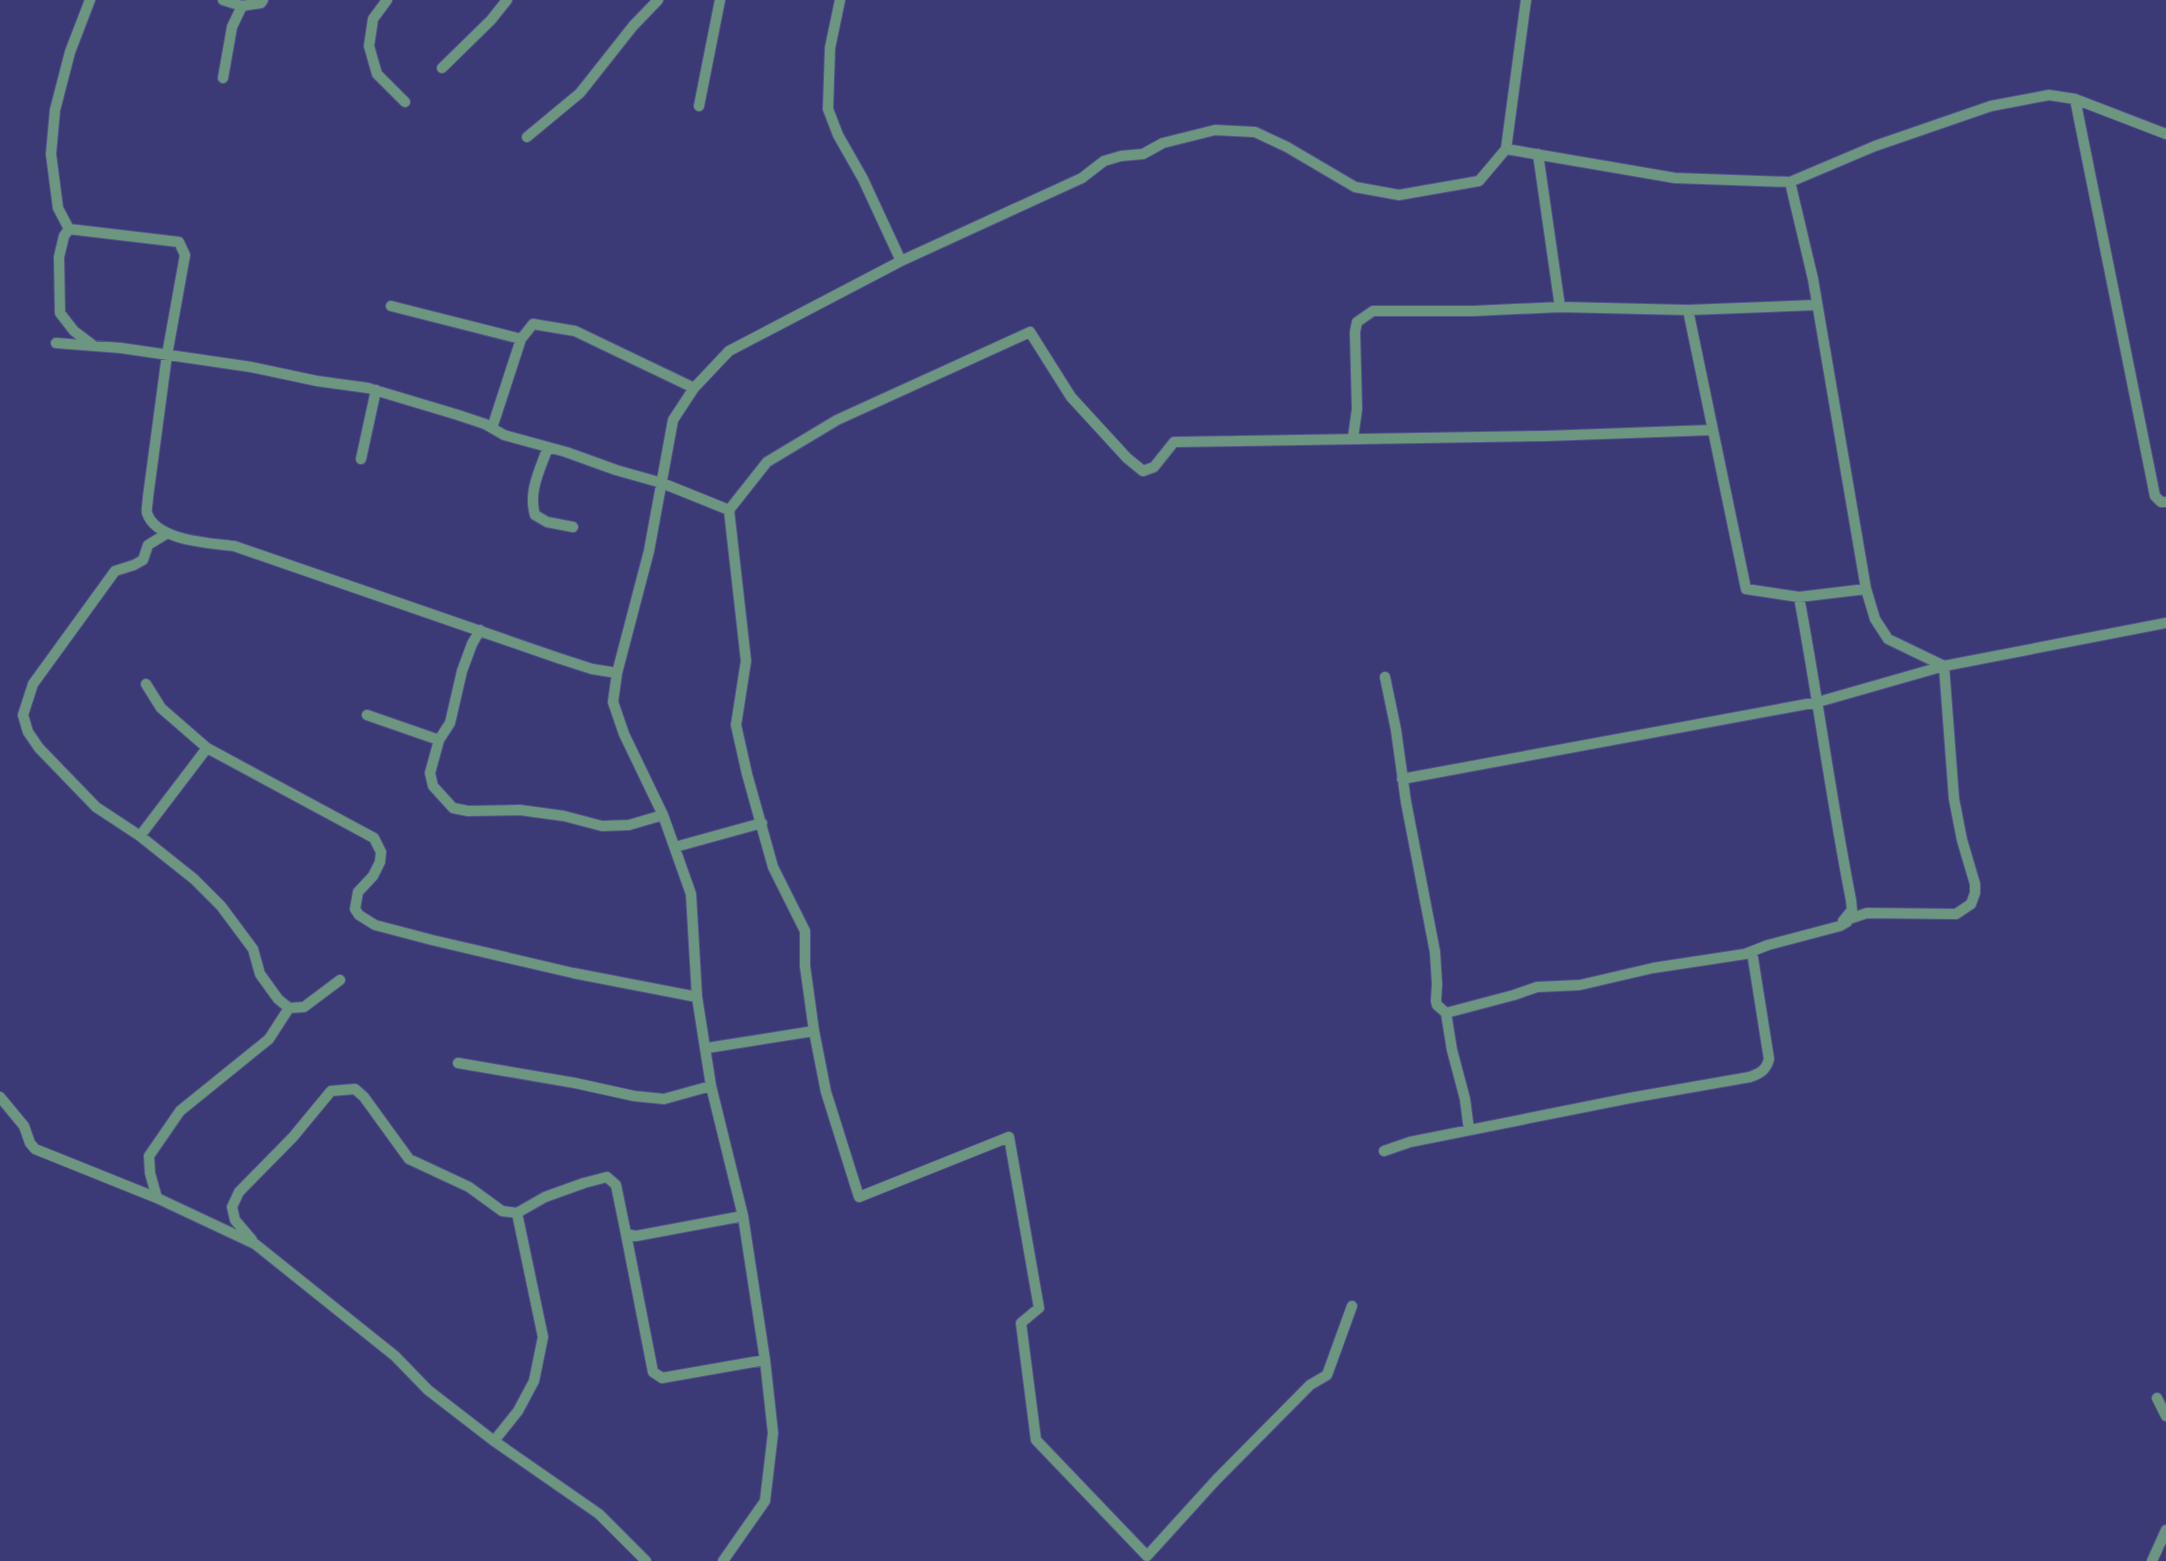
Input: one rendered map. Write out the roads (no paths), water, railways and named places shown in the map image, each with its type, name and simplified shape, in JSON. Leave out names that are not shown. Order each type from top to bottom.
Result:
[{"type":"street","points":[[69,228],[58,208],[51,154],[55,110],[70,52],[90,0]]},
{"type":"street","points":[[223,0],[242,6],[261,3],[262,0]]},
{"type":"street","points":[[387,0],[373,19],[369,46],[377,74],[405,102]]},
{"type":"street","points":[[442,68],[491,20],[507,0]]},
{"type":"street","points":[[527,137],[580,94],[633,26],[658,0]]},
{"type":"street","points":[[699,106],[720,0]]},
{"type":"street","points":[[840,0],[830,48],[828,109],[838,135],[863,178],[901,261]]},
{"type":"street","points":[[723,1561],[765,1501],[773,1433],[764,1360],[743,1216],[711,1086],[707,1048],[697,997],[691,894],[663,815],[624,734],[613,702],[617,674],[649,550],[673,420],[694,388],[729,351],[901,261],[1082,178],[1104,161],[1121,156],[1143,154],[1163,143],[1215,130],[1255,132],[1287,147],[1356,187],[1399,195],[1478,181],[1506,149],[1526,0]]},
{"type":"street","points":[[223,78],[232,26],[242,6]]},
{"type":"street","points":[[1506,149],[1675,178],[1790,182],[1875,146],[1991,106],[2049,95],[2075,99],[2166,134]]},
{"type":"street","points":[[2075,99],[2155,496],[2161,502],[2166,502]]},
{"type":"street","points":[[1538,154],[1560,307]]},
{"type":"street","points":[[1790,182],[1813,278],[1816,306],[1866,589],[1875,619],[1888,638],[1944,666]]},
{"type":"street","points":[[69,228],[64,236],[59,257],[60,313],[74,331],[94,346]]},
{"type":"street","points":[[69,228],[179,242],[185,255],[167,355],[147,512],[152,521],[166,534],[206,543],[234,546],[592,669],[617,674]]},
{"type":"street","points":[[391,306],[521,339]]},
{"type":"street","points":[[1353,438],[1357,409],[1355,332],[1357,322],[1373,311],[1473,311],[1560,307],[1688,310],[1816,306]]},
{"type":"street","points":[[1688,310],[1746,589],[1799,597],[1866,589]]},
{"type":"street","points":[[492,428],[521,339],[533,324],[575,331],[694,388]]},
{"type":"street","points":[[1352,1306],[1328,1375],[1310,1385],[1303,1392],[1216,1480],[1147,1556],[1036,1440],[1021,1323],[1039,1308],[1009,1138],[859,1197],[826,1092],[814,1032],[804,966],[805,931],[774,867],[747,774],[736,725],[746,661],[729,510],[767,462],[837,420],[1030,332],[1071,397],[1142,472],[1154,467],[1174,442],[1545,436],[1712,430]]},
{"type":"street","points":[[56,343],[94,346],[251,367],[376,390],[458,414],[504,435],[662,483],[729,510]]},
{"type":"street","points":[[361,459],[376,390]]},
{"type":"street","points":[[548,447],[533,488],[532,503],[535,515],[547,522],[572,527]]},
{"type":"street","points":[[166,534],[148,545],[143,560],[115,571],[33,684],[23,716],[28,732],[39,748],[96,807],[140,836],[194,879],[221,906],[253,949],[260,974],[278,999],[289,1008],[304,1007],[340,980]]},
{"type":"street","points":[[1799,597],[1818,702],[1830,794],[1851,900],[1852,910],[1843,921]]},
{"type":"street","points":[[1402,779],[1818,702],[1944,666],[2166,623]]},
{"type":"street","points":[[480,630],[472,644],[462,671],[450,724],[439,740],[430,773],[434,786],[453,808],[468,811],[520,810],[564,816],[602,826],[629,825],[663,815]]},
{"type":"street","points":[[1843,921],[1867,913],[1956,914],[1971,904],[1975,893],[1975,884],[1962,840],[1954,799],[1944,666]]},
{"type":"street","points":[[1384,677],[1396,730],[1402,779],[1435,952],[1436,1001],[1437,1005],[1446,1013],[1452,1050],[1465,1099],[1469,1130]]},
{"type":"street","points":[[146,684],[161,708],[207,748],[374,838],[381,852],[380,862],[372,876],[358,892],[355,909],[359,915],[375,925],[572,973],[697,997]]},
{"type":"street","points":[[367,715],[439,740]]},
{"type":"street","points":[[140,836],[207,748]]},
{"type":"street","points":[[675,847],[762,823]]},
{"type":"street","points":[[1446,1013],[1514,995],[1537,986],[1580,985],[1653,968],[1717,960],[1752,952],[1800,936],[1827,930],[1847,922],[1843,921]]},
{"type":"street","points":[[1384,1151],[1410,1142],[1630,1098],[1750,1077],[1760,1073],[1766,1068],[1770,1059],[1752,952]]},
{"type":"street","points":[[156,1198],[150,1174],[149,1156],[180,1111],[269,1039],[289,1008]]},
{"type":"street","points":[[707,1048],[814,1032]]},
{"type":"street","points":[[458,1063],[574,1083],[634,1096],[664,1099],[711,1086]]},
{"type":"street","points":[[646,1561],[599,1514],[494,1441],[428,1390],[394,1356],[255,1244],[235,1220],[232,1207],[239,1192],[293,1137],[331,1091],[355,1089],[364,1097],[409,1159],[468,1187],[502,1211],[517,1213],[545,1197],[607,1177],[616,1185],[652,1372],[662,1378],[764,1360]]},
{"type":"street","points":[[0,1097],[24,1126],[30,1143],[35,1149],[156,1198],[255,1244]]},
{"type":"street","points":[[494,1441],[518,1411],[534,1381],[542,1337],[517,1213]]},
{"type":"street","points":[[626,1234],[636,1236],[743,1216]]},
{"type":"street","points":[[2157,1398],[2166,1416]]},
{"type":"street","points":[[2152,1561],[2166,1530]]}]
